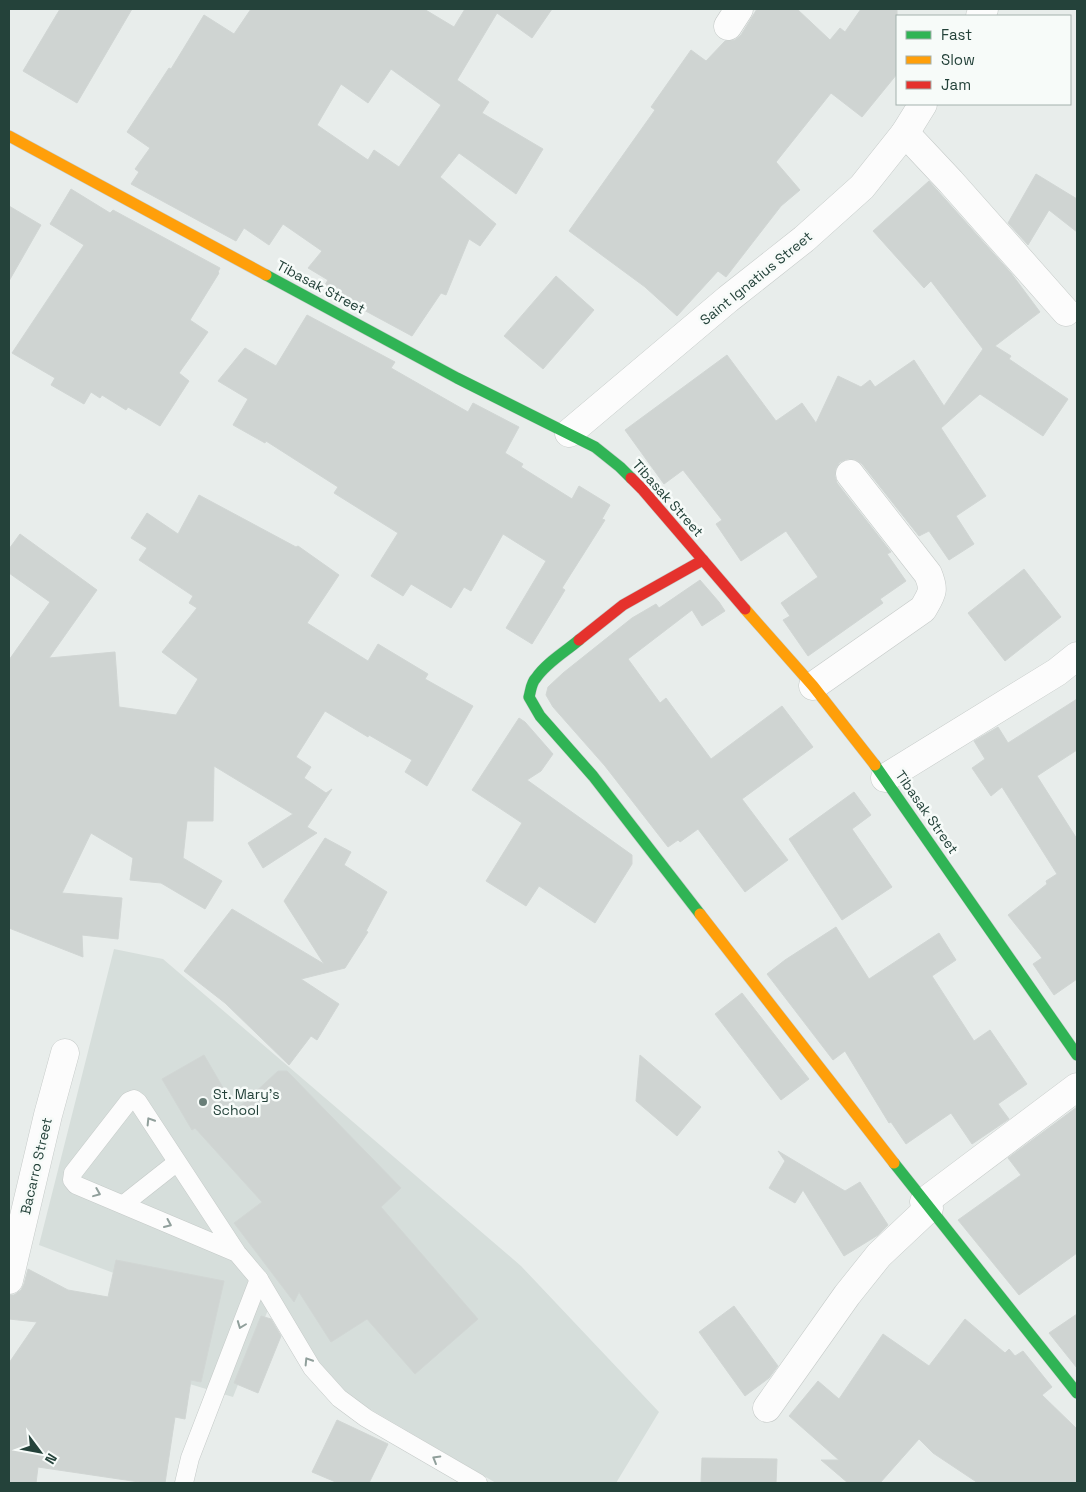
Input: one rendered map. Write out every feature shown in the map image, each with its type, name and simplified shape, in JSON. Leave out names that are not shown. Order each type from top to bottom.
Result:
[{"type":"street","name":"Saint Ignatius Street","points":[[569,433],[728,299],[804,239],[862,187],[923,105]]},
{"type":"street","points":[[904,133],[951,182],[1066,312]]},
{"type":"street","name":"Tibasak Street","points":[[9,136],[457,378],[595,447],[620,467],[642,488],[813,686],[885,778],[1077,1055]]},
{"type":"street","points":[[813,686],[923,609],[930,598],[933,586],[928,574],[850,474]]},
{"type":"street","points":[[703,560],[623,605],[553,661],[536,677],[532,684],[529,692],[531,701],[554,732],[593,776],[926,1206],[1077,1393]]},
{"type":"street","points":[[885,778],[1057,672],[1077,656]]},
{"type":"street","name":"Bacarro Street","points":[[9,1280],[48,1115],[65,1053]]},
{"type":"street","points":[[768,1408],[847,1295],[879,1255],[926,1206],[1077,1087]]},
{"type":"lane","points":[[237,1253],[76,1185],[72,1180],[74,1173],[129,1101],[134,1099],[138,1102],[176,1163],[237,1253],[259,1279],[312,1368],[339,1398],[366,1418],[478,1483]]},
{"type":"lane","points":[[124,1204],[176,1163]]},
{"type":"lane","points":[[184,1483],[190,1458],[259,1279]]},
{"type":"shaded area","name":"St. Mary's School","points":[[114,949],[163,959],[521,1266],[659,1412],[616,1483],[496,1483],[334,1388],[274,1295],[233,1397],[106,1359],[127,1278],[39,1245]]},
{"type":"building","points":[[60,9],[132,9],[77,103],[23,71]]},
{"type":"building","points":[[251,9],[424,9],[454,27],[465,9],[552,9],[532,38],[497,13],[457,80],[489,102],[482,113],[543,149],[516,194],[459,153],[440,177],[496,224],[480,246],[469,239],[446,295],[441,293],[412,336],[323,288],[328,280],[308,268],[322,251],[283,224],[269,245],[244,228],[236,241],[131,184],[139,172],[135,169],[150,148],[127,132],[169,68],[171,69],[204,15],[234,34]],"holes":[[[391,69],[441,105],[399,167],[374,150],[368,160],[317,125],[341,84],[368,103]]]},
{"type":"building","points":[[757,9],[797,9],[830,40],[840,28],[845,32],[861,9],[897,9],[896,75],[862,117],[831,93],[776,162],[800,190],[781,206],[726,277],[718,271],[677,316],[645,287],[569,231],[655,110],[651,107],[691,50],[706,61],[725,41],[735,40],[741,35]]},
{"type":"building","points":[[1036,174],[1077,199],[1077,232],[1049,210],[1028,245],[1008,223]]},
{"type":"building","points":[[929,181],[1011,273],[1040,312],[995,346],[1011,356],[1009,359],[1068,399],[1043,436],[980,394],[941,428],[986,496],[956,516],[974,544],[949,560],[929,531],[919,536],[862,464],[856,460],[848,459],[840,462],[836,468],[835,476],[837,483],[891,552],[887,554],[906,581],[880,599],[883,603],[808,656],[783,620],[790,616],[781,603],[818,577],[786,531],[741,561],[716,524],[722,520],[683,470],[664,484],[625,430],[727,355],[776,421],[802,403],[816,423],[838,376],[861,387],[870,380],[875,387],[914,360],[944,406],[983,349],[931,281],[924,288],[873,231]]},
{"type":"building","points":[[71,189],[110,213],[113,210],[220,268],[219,273],[190,320],[208,332],[179,373],[189,381],[160,426],[128,407],[126,410],[102,395],[100,398],[91,392],[84,404],[51,385],[55,378],[12,353],[84,245],[50,224]]},
{"type":"building","points":[[9,206],[41,225],[9,281]]},
{"type":"building","points":[[556,276],[594,310],[543,369],[504,336]]},
{"type":"building","points":[[307,315],[395,362],[391,368],[468,412],[473,403],[519,427],[505,453],[523,464],[521,467],[572,499],[579,486],[610,505],[602,519],[605,520],[562,588],[565,590],[532,644],[506,628],[546,561],[503,534],[471,591],[464,587],[451,608],[411,584],[403,596],[371,576],[398,533],[334,493],[338,487],[266,441],[265,443],[233,425],[248,399],[218,381],[245,348],[276,366]]},
{"type":"building","points":[[199,495],[296,547],[298,546],[339,575],[307,623],[368,661],[378,644],[428,674],[425,679],[473,706],[427,786],[405,772],[412,760],[369,735],[368,737],[325,711],[296,757],[311,767],[304,778],[326,793],[332,789],[307,827],[317,833],[263,868],[248,843],[293,814],[214,766],[213,821],[187,821],[183,858],[222,881],[205,909],[161,883],[130,880],[133,858],[91,833],[62,893],[122,898],[118,939],[82,935],[83,957],[9,928],[9,660],[50,602],[9,573],[9,549],[20,534],[97,590],[49,658],[115,652],[119,707],[176,715],[198,679],[162,652],[197,608],[189,603],[193,596],[139,560],[147,548],[131,538],[147,513],[178,534]]},
{"type":"building","points":[[1024,569],[1061,617],[1005,661],[968,613]]},
{"type":"building","points":[[700,580],[725,611],[702,626],[692,610],[628,659],[660,703],[666,698],[711,759],[782,706],[813,747],[742,799],[788,860],[745,892],[698,829],[680,842],[678,840],[668,847],[605,766],[553,707],[546,695],[548,687],[563,673],[632,618],[656,604],[659,608]]},
{"type":"building","points":[[1077,699],[1077,750],[1037,776],[1077,839],[1077,979],[1054,995],[1033,964],[1042,958],[1008,915],[1047,884],[1046,881],[1057,874],[1002,787],[991,796],[972,768],[985,759],[974,741],[998,727],[1008,743]]},
{"type":"building","points":[[519,718],[525,722],[553,754],[541,771],[527,780],[632,855],[632,864],[595,923],[539,886],[526,906],[486,881],[522,823],[472,790]]},
{"type":"building","points":[[854,792],[871,815],[852,829],[892,887],[842,920],[789,839]]},
{"type":"building","points":[[325,838],[351,852],[344,865],[387,892],[366,931],[368,932],[345,968],[301,979],[339,1004],[317,1040],[311,1036],[289,1065],[225,1003],[184,971],[232,909],[324,964],[284,901]]},
{"type":"building","points":[[836,927],[869,979],[939,933],[956,960],[932,976],[974,1041],[990,1030],[1027,1084],[998,1104],[1009,1119],[972,1144],[951,1113],[906,1144],[891,1122],[889,1123],[845,1051],[833,1060],[767,974]]},
{"type":"building","points":[[742,993],[809,1079],[781,1100],[715,1014]]},
{"type":"building","points":[[204,1055],[236,1110],[278,1071],[287,1071],[401,1188],[381,1207],[478,1319],[415,1374],[367,1319],[331,1342],[299,1292],[294,1302],[234,1223],[262,1202],[195,1128],[192,1130],[162,1079]]},
{"type":"building","points":[[640,1055],[701,1107],[677,1136],[636,1101]]},
{"type":"building","points":[[1077,1107],[1077,1253],[1019,1295],[958,1220],[1021,1175],[1008,1158]]},
{"type":"building","points":[[778,1151],[845,1191],[860,1182],[888,1225],[878,1235],[844,1256],[803,1190],[795,1203],[769,1188],[785,1161]]},
{"type":"building","points":[[116,1260],[224,1281],[201,1382],[191,1380],[185,1419],[175,1417],[165,1483],[146,1483],[38,1467],[36,1483],[9,1483],[9,1363],[37,1322],[9,1319],[9,1295],[14,1295],[21,1290],[28,1269],[68,1290],[108,1297]]},
{"type":"building","points":[[734,1306],[778,1366],[769,1378],[745,1396],[699,1332]]},
{"type":"building","points":[[1077,1314],[1077,1368],[1049,1333]]},
{"type":"building","points":[[261,1316],[271,1319],[281,1336],[258,1393],[234,1383]]},
{"type":"building","points":[[965,1319],[1005,1353],[1009,1349],[1015,1356],[1023,1351],[1052,1387],[1042,1395],[1077,1429],[1077,1483],[978,1483],[933,1453],[919,1439],[880,1483],[848,1483],[821,1460],[839,1460],[789,1416],[818,1381],[839,1399],[883,1334],[929,1366]]},
{"type":"building","points":[[337,1420],[388,1444],[369,1483],[338,1483],[312,1472]]},
{"type":"building","points":[[702,1458],[777,1459],[776,1483],[701,1483]]},
{"type":"traffic: fast","points":[[266,275],[457,378],[595,447],[631,478]]},
{"type":"traffic: fast","points":[[579,640],[540,673],[533,682],[529,697],[540,716],[593,776],[700,914]]},
{"type":"traffic: fast","points":[[875,765],[1077,1055]]},
{"type":"traffic: fast","points":[[894,1163],[1077,1393]]},
{"type":"traffic: slow","points":[[9,136],[266,275]]},
{"type":"traffic: slow","points":[[745,609],[813,686],[875,765]]},
{"type":"traffic: slow","points":[[700,914],[894,1163]]},
{"type":"traffic: jam","points":[[631,478],[745,609]]},
{"type":"traffic: jam","points":[[579,640],[623,605],[703,560]]},
{"type":"place","name":"St. Mary's School","points":[[203,1102]]}]
